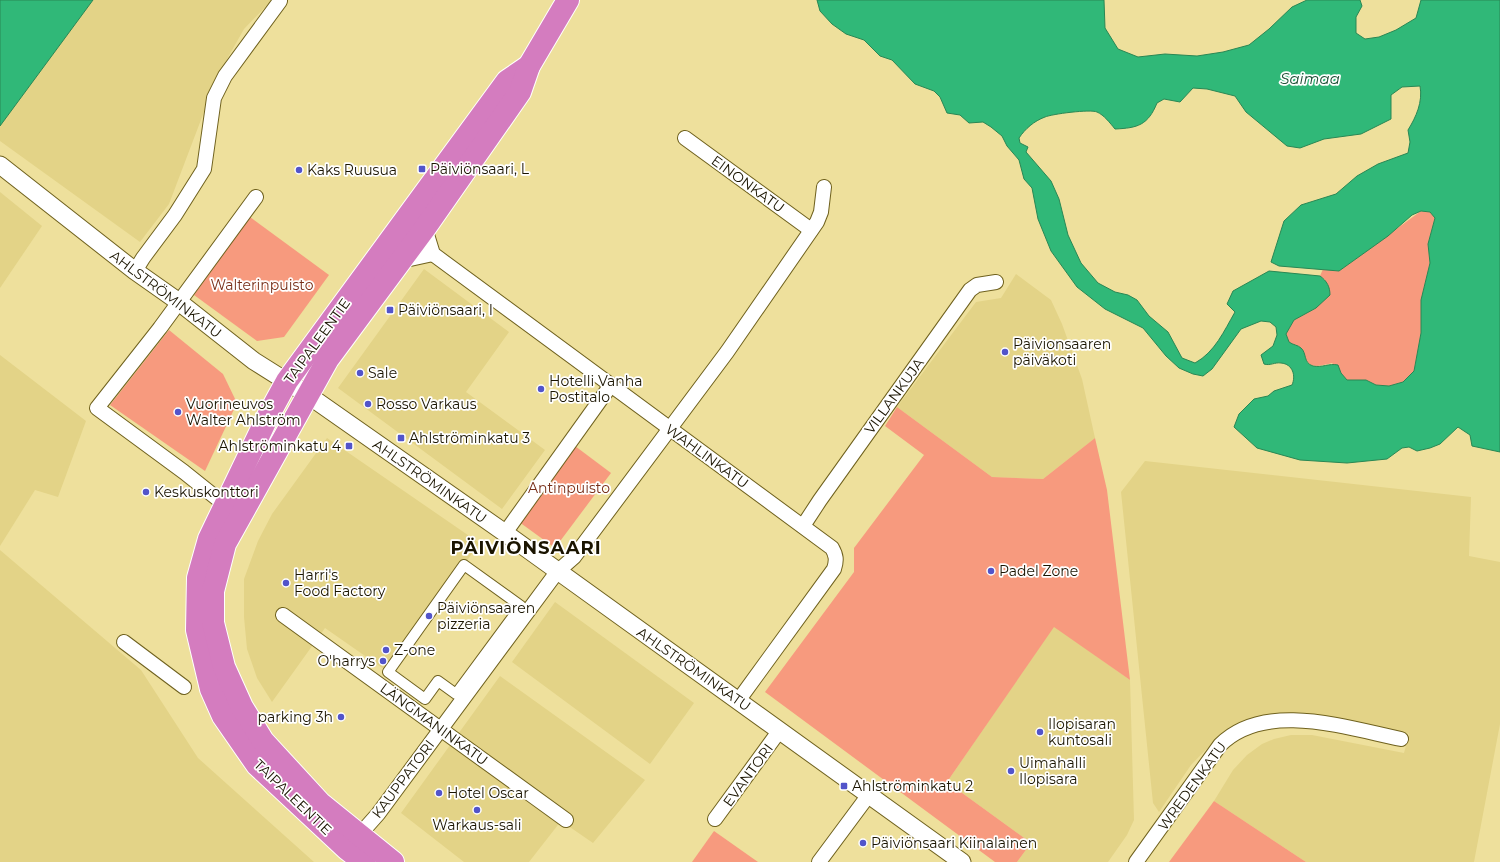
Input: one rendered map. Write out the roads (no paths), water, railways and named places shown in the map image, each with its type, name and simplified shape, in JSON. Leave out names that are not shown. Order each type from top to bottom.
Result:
[{"type":"highway","name":"TAIPALEENTIE","points":[[357,849],[320,803],[263,741],[242,707],[224,667],[213,623],[214,591],[225,544],[328,359],[425,228],[520,92],[529,66],[568,0]]},
{"type":"highway","name":"TAIPALEENTIE","points":[[393,862],[357,849],[257,765],[223,716],[211,689],[197,630],[198,578],[209,539],[268,416],[287,381],[507,81],[529,66]]},
{"type":"street","points":[[135,272],[143,258],[175,215],[204,169],[214,98],[224,76],[280,1]]},
{"type":"street","name":"EINONKATU","points":[[685,138],[811,230]]},
{"type":"street","name":"AHLSTRÖMINKATU","points":[[0,165],[135,272],[179,302],[254,361],[308,395],[505,533],[556,572],[780,730],[954,860]]},
{"type":"street","points":[[556,572],[574,557],[726,352],[811,230],[821,212],[824,187]]},
{"type":"street","points":[[219,500],[190,476],[97,408],[179,302],[256,197]]},
{"type":"street","points":[[401,261],[433,254],[425,228]]},
{"type":"street","name":"WAHLINKATU","points":[[433,254],[832,548],[836,554],[837,562],[834,569],[738,701]]},
{"type":"street","name":"VILLANKUJA","points":[[803,526],[970,290],[977,285],[996,282]]},
{"type":"street","points":[[505,533],[611,385]]},
{"type":"street","points":[[464,565],[521,606],[456,694],[438,681],[425,699],[388,672],[464,565]]},
{"type":"street","name":"KAUPPATORI","points":[[357,849],[378,814],[556,572]]},
{"type":"street","name":"LÄNGMANINKATU","points":[[283,615],[566,820]]},
{"type":"street","points":[[124,642],[184,687]]},
{"type":"street","name":"WREDENKATU","points":[[1136,862],[1220,745],[1238,731],[1259,723],[1271,721],[1302,721],[1401,739]]},
{"type":"street","name":"EVANTORI","points":[[715,819],[780,730]]},
{"type":"street","points":[[819,862],[868,796]]},
{"type":"water","points":[[0,0],[93,0],[0,126]]},
{"type":"water","name":"Saimaa","points":[[817,0],[1104,0],[1105,28],[1118,49],[1138,57],[1165,54],[1197,56],[1223,52],[1249,45],[1269,29],[1292,7],[1307,0],[1360,0],[1362,6],[1356,17],[1356,33],[1365,39],[1379,37],[1396,30],[1416,18],[1421,0],[1500,0],[1500,452],[1472,446],[1470,435],[1458,427],[1440,444],[1417,451],[1409,447],[1402,448],[1387,459],[1347,463],[1300,460],[1257,448],[1234,427],[1239,414],[1254,399],[1268,396],[1274,391],[1292,385],[1294,378],[1291,368],[1285,364],[1279,363],[1268,365],[1264,364],[1261,355],[1273,346],[1277,335],[1276,327],[1270,322],[1261,321],[1241,329],[1212,369],[1203,376],[1193,374],[1179,368],[1166,356],[1143,328],[1105,309],[1077,287],[1051,251],[1038,219],[1032,188],[1024,179],[1019,160],[1007,146],[1002,136],[983,122],[969,123],[960,115],[947,113],[940,97],[934,91],[915,84],[892,60],[880,56],[864,40],[846,34],[832,24],[820,11]],"holes":[[[1420,86],[1420,104],[1414,120],[1408,130],[1410,142],[1408,153],[1378,164],[1357,176],[1336,194],[1301,205],[1284,221],[1271,262],[1279,266],[1339,271],[1388,236],[1412,215],[1421,211],[1430,212],[1435,218],[1428,244],[1430,263],[1421,300],[1421,333],[1414,371],[1403,382],[1389,386],[1376,385],[1366,380],[1347,380],[1341,373],[1338,365],[1310,365],[1306,360],[1303,350],[1289,342],[1286,334],[1294,320],[1316,308],[1330,295],[1328,284],[1320,276],[1269,271],[1233,291],[1227,304],[1235,312],[1214,347],[1195,363],[1182,358],[1168,332],[1149,316],[1137,300],[1128,295],[1115,292],[1098,283],[1081,263],[1068,235],[1059,199],[1051,181],[1026,152],[1028,147],[1020,143],[1019,138],[1024,131],[1037,121],[1049,116],[1071,112],[1097,112],[1100,113],[1115,129],[1130,128],[1146,121],[1157,103],[1164,99],[1180,102],[1193,88],[1207,89],[1235,96],[1246,112],[1287,146],[1300,148],[1324,139],[1361,134],[1391,119],[1391,95],[1402,87]]]},
{"type":"place","name":"Päiviönsaari, L","points":[[422,169]]},
{"type":"place","name":"Kaks Ruusua","points":[[299,170]]},
{"type":"place","name":"Päiviönsaari, I","points":[[390,310]]},
{"type":"place","name":"Päivionsaaren päiväkoti","points":[[1005,352]]},
{"type":"place","name":"Sale","points":[[360,373]]},
{"type":"place","name":"Hotelli Vanha Postitalo","points":[[541,389]]},
{"type":"place","name":"Rosso Varkaus","points":[[368,404]]},
{"type":"place","name":"Vuorineuvos Walter Ahlström","points":[[178,412]]},
{"type":"place","name":"Ahlströminkatu 3","points":[[401,438]]},
{"type":"place","name":"Ahlströminkatu 4","points":[[349,446]]},
{"type":"place","name":"Keskuskonttori","points":[[146,492]]},
{"type":"place","name":"Padel Zone","points":[[991,571]]},
{"type":"place","name":"Harri's Food Factory","points":[[286,583]]},
{"type":"place","name":"Päiviönsaaren pizzeria","points":[[429,616]]},
{"type":"place","name":"Z-one","points":[[386,650]]},
{"type":"place","name":"O'harrys","points":[[383,661]]},
{"type":"place","name":"parking 3h","points":[[341,717]]},
{"type":"place","name":"Ilopisaran kuntosali","points":[[1040,732]]},
{"type":"place","name":"Uimahalli Ilopisara","points":[[1011,771]]},
{"type":"place","name":"Ahlströminkatu 2","points":[[844,786]]},
{"type":"place","name":"Hotel Oscar","points":[[439,793]]},
{"type":"place","name":"Warkaus-sali","points":[[477,810]]},
{"type":"place","name":"Päiviönsaari Kiinalainen","points":[[863,843]]},
{"type":"district","name":"PÄIVIÖNSAARI","points":[[526,548]]},
{"type":"park label","name":"Walterinpuisto","points":[[262,285]]},
{"type":"park label","name":"Antinpuisto","points":[[569,488]]}]
